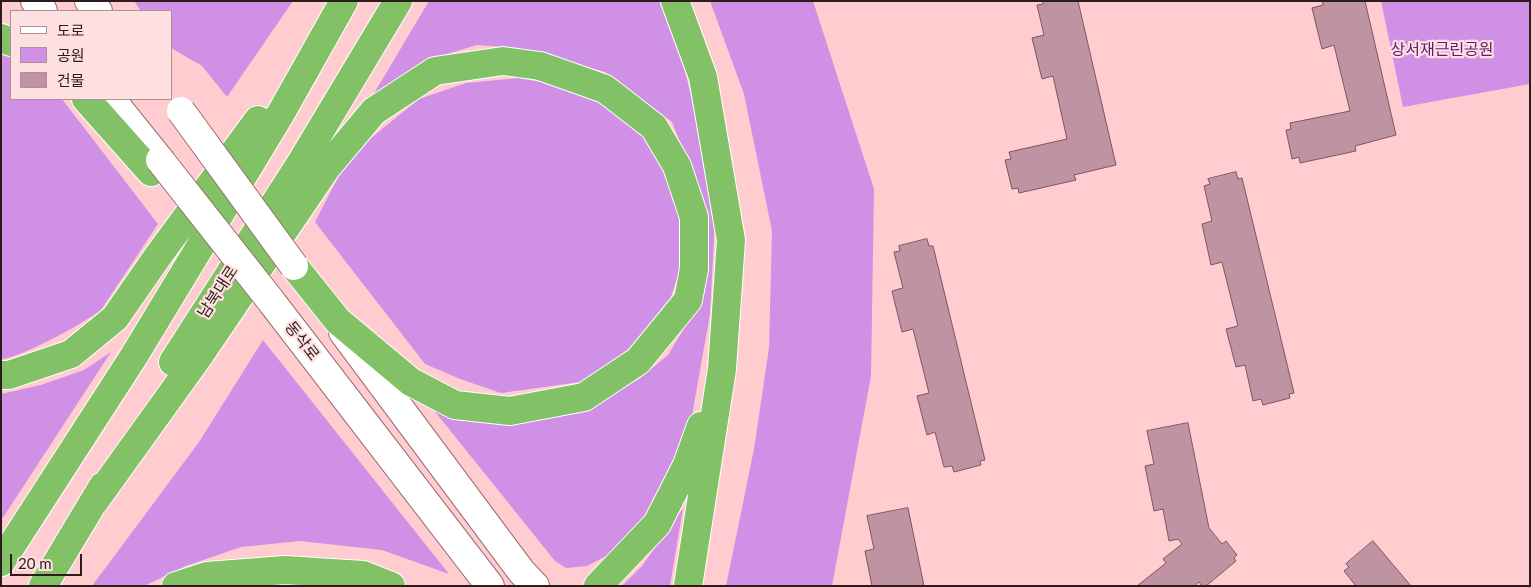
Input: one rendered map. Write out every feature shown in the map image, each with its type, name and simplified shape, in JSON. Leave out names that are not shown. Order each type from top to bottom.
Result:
[{"type":"highway","name":"남북대로","points":[[44,586],[94,502],[155,391],[302,162],[398,1]]},
{"type":"highway","points":[[675,1],[703,77],[731,240],[722,370],[688,586]]},
{"type":"highway","points":[[1,375],[9,375],[72,354],[115,318],[158,256],[341,6]]},
{"type":"highway","points":[[1,562],[134,356],[281,113],[341,6]]},
{"type":"highway","points":[[94,502],[201,353],[327,167],[374,111],[435,71],[503,61],[540,66],[605,88],[654,127],[677,166],[694,217],[694,269],[688,300],[638,361],[584,397],[510,411],[455,405],[411,382],[338,321],[294,266]]},
{"type":"highway","points":[[87,100],[155,166]]},
{"type":"highway","points":[[598,586],[657,524],[687,465],[722,370]]},
{"type":"highway","points":[[176,586],[207,576],[285,570],[363,575],[391,586]]},
{"type":"main road","name":"동삭로","points":[[112,100],[155,166],[270,301],[490,586]]},
{"type":"main road","points":[[175,105],[521,571],[535,586]]},
{"type":"green space","points":[[134,1],[293,1],[227,97],[202,66],[172,49],[172,10],[140,10]]},
{"type":"green space","points":[[429,1],[661,1],[685,71],[696,116],[703,163],[715,220],[710,314],[688,438],[656,504],[616,551],[587,566],[566,568],[555,561],[424,398],[605,399],[639,379],[668,355],[698,305],[707,258],[704,202],[672,122],[605,72],[518,48],[477,45],[424,61],[373,95]]},
{"type":"green space","points":[[710,1],[813,1],[874,189],[871,376],[832,586],[726,586],[754,449],[769,348],[772,231],[744,94]]},
{"type":"green space","name":"상서재근린공원","points":[[1381,1],[1530,1],[1530,84],[1403,107]]},
{"type":"green space","points":[[1,50],[10,52],[10,100],[63,100],[158,224],[101,310],[67,331],[23,353],[1,359]]},
{"type":"green space","points":[[519,78],[580,89],[638,130],[666,165],[681,205],[681,266],[668,306],[631,347],[587,381],[501,393],[460,379],[425,364],[315,222],[349,156],[419,99],[466,83]]},
{"type":"green space","points":[[263,340],[449,574],[382,550],[300,541],[241,547],[186,566],[144,586],[92,586],[199,442]]},
{"type":"green space","points":[[111,352],[1,520],[1,394],[41,385],[84,370]]},
{"type":"green space","points":[[683,508],[670,586],[622,586],[642,566]]},
{"type":"building","points":[[1043,1],[1078,1],[1116,165],[1074,175],[1076,180],[1019,193],[1018,188],[1012,189],[1005,160],[1011,159],[1009,152],[1067,139],[1053,76],[1042,79],[1032,38],[1044,35],[1037,5],[1043,4]]},
{"type":"building","points":[[1322,1],[1365,1],[1396,135],[1355,146],[1356,151],[1300,163],[1299,157],[1292,159],[1286,130],[1291,129],[1290,123],[1350,111],[1334,45],[1322,49],[1312,8],[1323,5]]},
{"type":"building","points":[[1236,172],[1238,179],[1242,178],[1294,393],[1289,394],[1290,398],[1263,405],[1261,399],[1253,401],[1245,365],[1236,367],[1226,329],[1238,326],[1222,262],[1211,265],[1202,224],[1212,221],[1204,186],[1210,184],[1208,179]]},
{"type":"building","points":[[927,239],[929,246],[933,246],[985,460],[980,461],[981,465],[954,472],[952,466],[944,467],[935,432],[927,435],[917,396],[929,393],[913,329],[902,332],[892,291],[903,288],[894,252],[900,251],[899,246]]},
{"type":"building","points":[[1188,423],[1209,528],[1222,544],[1226,541],[1237,555],[1234,558],[1236,561],[1206,586],[1202,586],[1199,582],[1194,586],[1137,586],[1166,563],[1163,559],[1182,544],[1178,539],[1169,541],[1163,509],[1154,511],[1145,466],[1154,464],[1147,431]]},
{"type":"building","points":[[908,508],[924,586],[872,586],[865,551],[874,549],[867,516]]},
{"type":"building","points":[[1373,541],[1411,586],[1356,586],[1344,571],[1349,567],[1346,564]]}]
